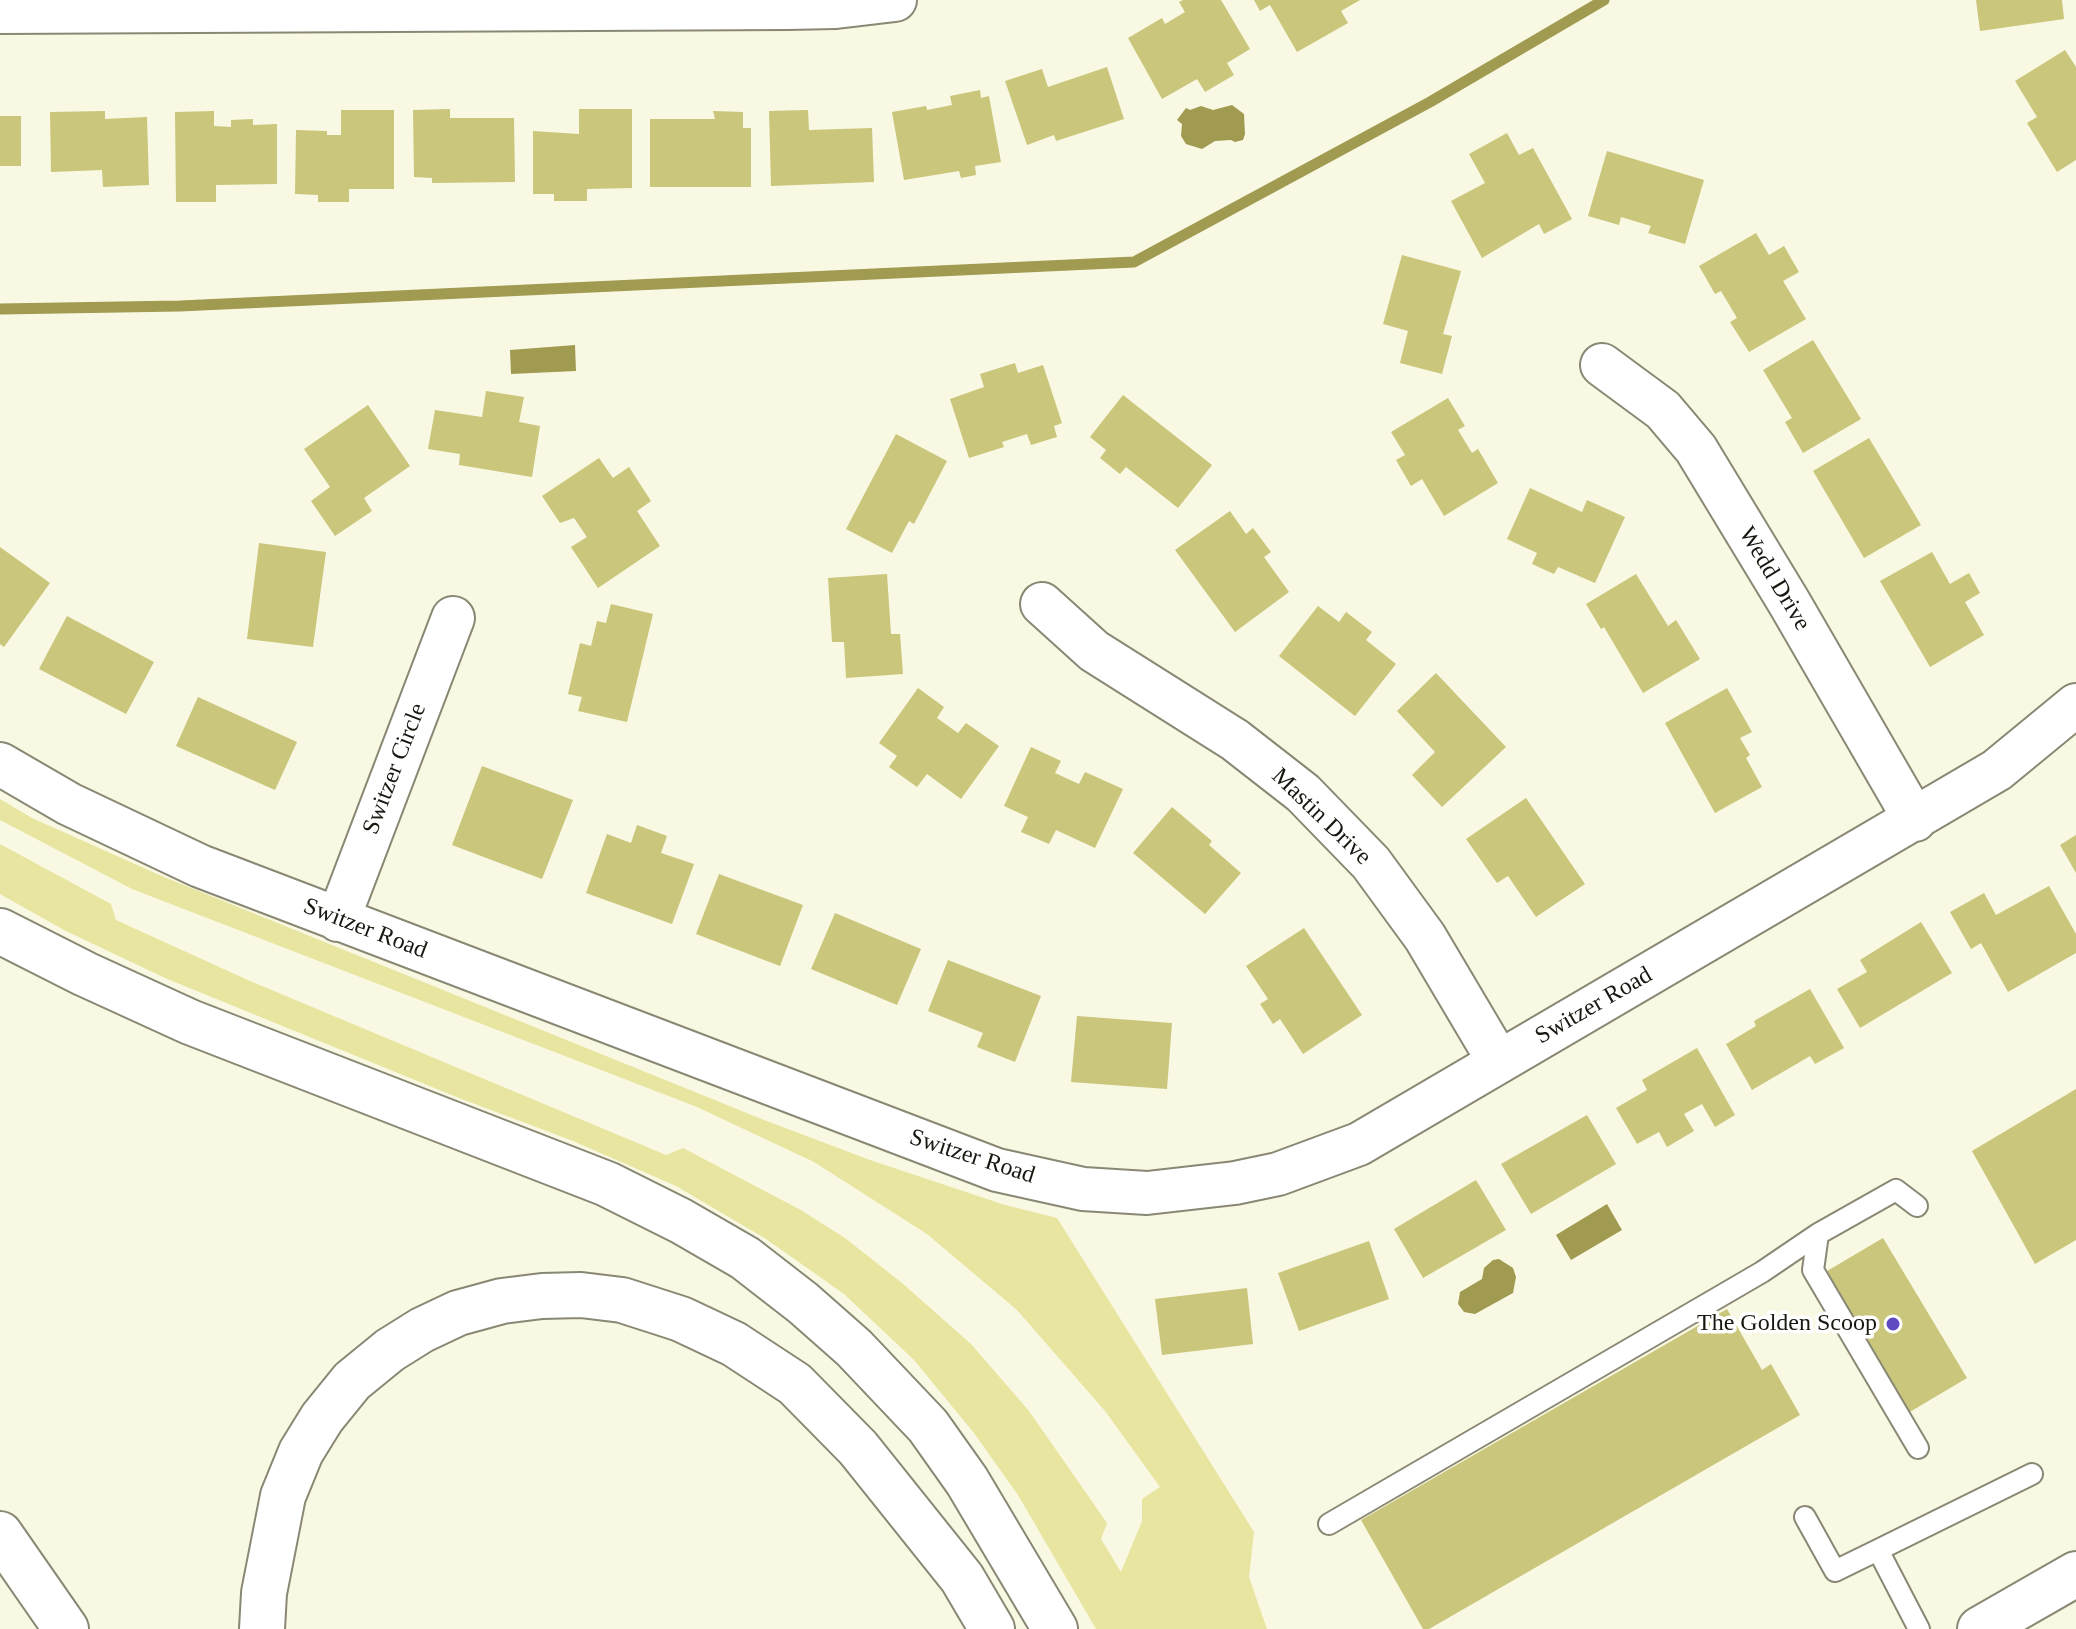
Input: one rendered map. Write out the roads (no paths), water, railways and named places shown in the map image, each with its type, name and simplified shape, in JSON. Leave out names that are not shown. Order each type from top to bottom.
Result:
[{"type":"main road","points":[[0,931],[190,1022],[607,1184],[745,1258],[854,1348],[928,1426],[967,1481],[1055,1629]]},
{"type":"main road","points":[[262,1629],[264,1593],[283,1496],[301,1452],[322,1418],[352,1381],[411,1336],[458,1313],[515,1299],[581,1295],[622,1300],[681,1319],[734,1344],[795,1384],[867,1460],[962,1578],[992,1629]]},
{"type":"main road","points":[[0,1534],[66,1629]]},
{"type":"main road","points":[[1980,1629],[2076,1574]]},
{"type":"street","points":[[0,12],[232,5],[734,4],[836,7],[895,0]]},
{"type":"street","name":"Wedd Drive","points":[[1602,365],[1663,410],[1696,449],[1915,820]]},
{"type":"street","name":"Mastin Drive","points":[[1042,604],[1094,651],[1235,740],[1303,793],[1371,863],[1416,925],[1499,1062]]},
{"type":"street","name":"Switzer Circle","points":[[338,920],[453,618]]},
{"type":"street","name":"Switzer Road","points":[[0,764],[69,804],[200,866],[997,1170],[1083,1189],[1147,1193],[1235,1183],[1278,1174],[1359,1144],[1997,770],[2076,705]]},
{"type":"lane","points":[[1329,1524],[1762,1272],[1818,1234],[1896,1190],[1917,1206]]},
{"type":"lane","points":[[1818,1234],[1813,1270],[1918,1448]]},
{"type":"lane","points":[[1805,1517],[1835,1571],[2032,1474]]},
{"type":"lane","points":[[1878,1550],[1919,1629]]},
{"type":"waterway","points":[[0,309],[180,306],[1134,262],[1430,102],[1604,0]]},
{"type":"place","name":"The Golden Scoop","points":[[1893,1324]]}]
